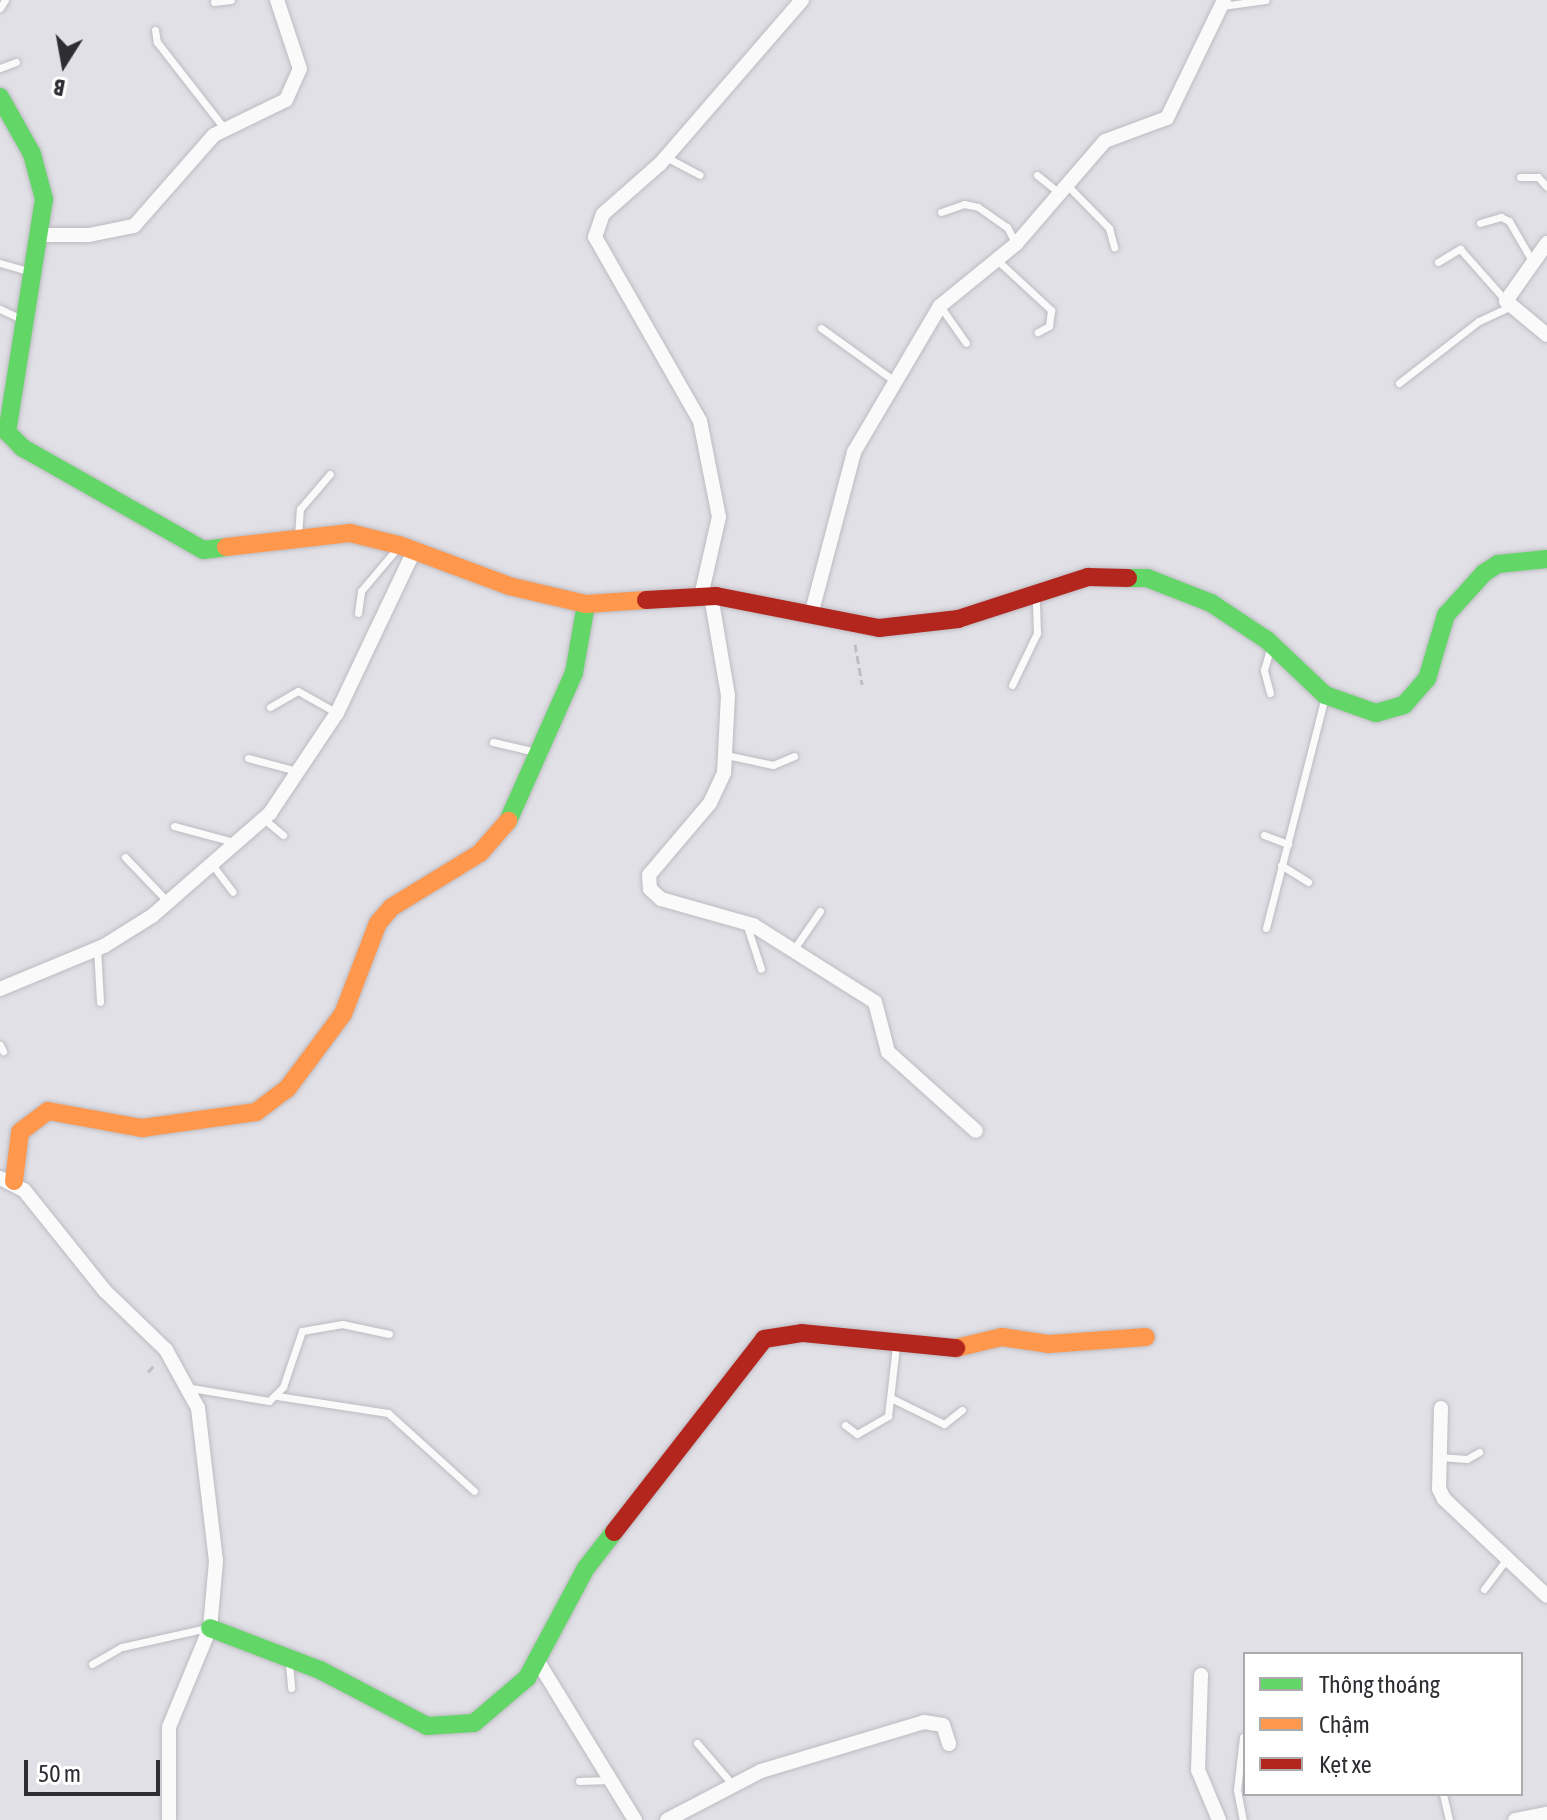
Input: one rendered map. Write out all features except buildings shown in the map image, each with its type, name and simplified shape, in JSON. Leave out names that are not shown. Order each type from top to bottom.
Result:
[{"type":"street","points":[[42,235],[89,235],[134,226],[199,149],[224,128],[286,100],[298,81],[297,56],[277,0]]},
{"type":"street","points":[[802,0],[666,157],[603,214],[595,237],[700,421],[719,517],[706,596],[728,695],[726,755],[717,791],[647,882],[661,899],[746,923],[875,1002],[888,1052],[976,1131]]},
{"type":"street","points":[[811,615],[854,452],[893,380],[940,306],[1016,244],[1105,141],[1167,118],[1223,3]]},
{"type":"street","points":[[0,97],[32,154],[44,199],[42,235],[34,272],[6,372],[2,427],[23,448],[203,550],[298,536],[350,533],[407,548],[509,586],[586,604],[706,596],[852,624],[921,627],[1111,574],[1170,583],[1211,603],[1271,644],[1325,695],[1376,713],[1410,699],[1433,666],[1446,615],[1459,597],[1498,564],[1539,559]]},
{"type":"street","points":[[1547,243],[1531,259],[1508,303],[1547,335]]},
{"type":"street","points":[[0,989],[97,948],[169,903],[214,867],[264,819],[337,713],[407,548]]},
{"type":"street","points":[[169,1820],[169,1727],[210,1628],[216,1561],[205,1457],[191,1388],[166,1350],[105,1291],[7,1180],[20,1132],[37,1115],[48,1111],[142,1128],[256,1112],[287,1089],[343,1014],[378,923],[392,907],[480,853],[512,816],[542,753],[581,649],[586,604]]},
{"type":"street","points":[[210,1628],[320,1670],[427,1726],[456,1728],[493,1712],[537,1660],[586,1568],[754,1346],[785,1333],[958,1348],[1002,1337],[1049,1344],[1146,1337]]},
{"type":"street","points":[[1441,1408],[1439,1457],[1444,1499],[1498,1547],[1505,1561],[1547,1596]]},
{"type":"street","points":[[537,1660],[635,1820]]},
{"type":"street","points":[[1201,1675],[1198,1770],[1219,1820]]},
{"type":"street","points":[[667,1820],[761,1771],[924,1722],[943,1725],[949,1744]]},
{"type":"street","points":[[1515,1820],[1543,1816]]},
{"type":"lane","points":[[0,8],[5,0]]},
{"type":"lane","points":[[214,2],[231,0]]},
{"type":"lane","points":[[1223,3],[1266,0]]},
{"type":"lane","points":[[155,30],[157,42],[224,128]]},
{"type":"lane","points":[[0,68],[16,62]]},
{"type":"lane","points":[[666,157],[700,175]]},
{"type":"lane","points":[[1037,175],[1064,190],[1109,228],[1114,247]]},
{"type":"lane","points":[[1520,177],[1538,177],[1547,187]]},
{"type":"lane","points":[[941,212],[964,204],[978,207],[1007,227],[1016,244]]},
{"type":"lane","points":[[1480,223],[1501,217],[1509,221],[1531,259]]},
{"type":"lane","points":[[1399,383],[1479,321],[1508,303],[1460,249],[1438,262]]},
{"type":"lane","points":[[997,260],[1051,310],[1049,326],[1038,332]]},
{"type":"lane","points":[[0,263],[34,272]]},
{"type":"lane","points":[[940,306],[966,343]]},
{"type":"lane","points":[[0,309],[23,320]]},
{"type":"lane","points":[[821,328],[893,380]]},
{"type":"lane","points":[[298,536],[300,509],[330,474]]},
{"type":"lane","points":[[358,613],[361,591],[407,548]]},
{"type":"lane","points":[[1012,685],[1037,633],[1035,594]]},
{"type":"lane","points":[[1270,693],[1264,670],[1271,644]]},
{"type":"lane","points":[[270,707],[298,691],[337,713]]},
{"type":"lane","points":[[1266,928],[1325,695]]},
{"type":"lane","points":[[493,742],[542,753]]},
{"type":"lane","points":[[726,755],[773,765],[794,756]]},
{"type":"lane","points":[[248,758],[299,772]]},
{"type":"lane","points":[[264,819],[283,835]]},
{"type":"lane","points":[[174,826],[239,844]]},
{"type":"lane","points":[[1264,835],[1288,844]]},
{"type":"lane","points":[[125,857],[169,903]]},
{"type":"lane","points":[[1281,865],[1308,882]]},
{"type":"lane","points":[[214,867],[233,892]]},
{"type":"lane","points":[[793,951],[820,911]]},
{"type":"lane","points":[[746,923],[761,969]]},
{"type":"lane","points":[[97,948],[100,1002]]},
{"type":"lane","points":[[277,1396],[302,1331],[342,1324],[389,1334]]},
{"type":"lane","points":[[845,1425],[857,1434],[888,1416],[893,1399],[896,1344]]},
{"type":"lane","points":[[191,1388],[259,1401],[277,1396],[388,1413],[474,1491]]},
{"type":"lane","points":[[893,1399],[944,1424],[962,1410]]},
{"type":"lane","points":[[1439,1457],[1467,1459],[1479,1452]]},
{"type":"lane","points":[[1484,1589],[1505,1561]]},
{"type":"lane","points":[[92,1664],[122,1647],[210,1628]]},
{"type":"lane","points":[[288,1660],[291,1688]]},
{"type":"lane","points":[[1243,1737],[1237,1790],[1243,1820]]},
{"type":"lane","points":[[697,1743],[733,1785]]},
{"type":"lane","points":[[579,1781],[612,1780]]},
{"type":"lane","points":[[1443,1796],[1449,1820]]},
{"type":"path","points":[[852,624],[862,684]]},
{"type":"traffic: fast","points":[[0,97],[32,154],[44,199],[7,432],[23,448],[203,550],[226,547]]},
{"type":"traffic: fast","points":[[1128,578],[1147,578],[1211,603],[1267,640],[1325,695],[1376,713],[1404,705],[1427,679],[1446,615],[1484,573],[1498,564],[1547,559]]},
{"type":"traffic: fast","points":[[508,821],[574,673],[586,604]]},
{"type":"traffic: fast","points":[[210,1628],[320,1670],[427,1726],[474,1723],[527,1678],[586,1568],[614,1532]]},
{"type":"traffic: slow","points":[[226,547],[350,533],[399,545],[509,586],[586,604],[646,600]]},
{"type":"traffic: slow","points":[[14,1181],[20,1132],[48,1111],[142,1128],[256,1112],[287,1089],[343,1014],[378,923],[392,907],[480,853],[508,821]]},
{"type":"traffic: slow","points":[[956,1348],[1002,1337],[1049,1344],[1146,1337]]},
{"type":"traffic: jam","points":[[646,600],[716,596],[879,628],[958,619],[1088,577],[1128,578]]},
{"type":"traffic: jam","points":[[614,1532],[764,1339],[802,1333],[956,1348]]}]
